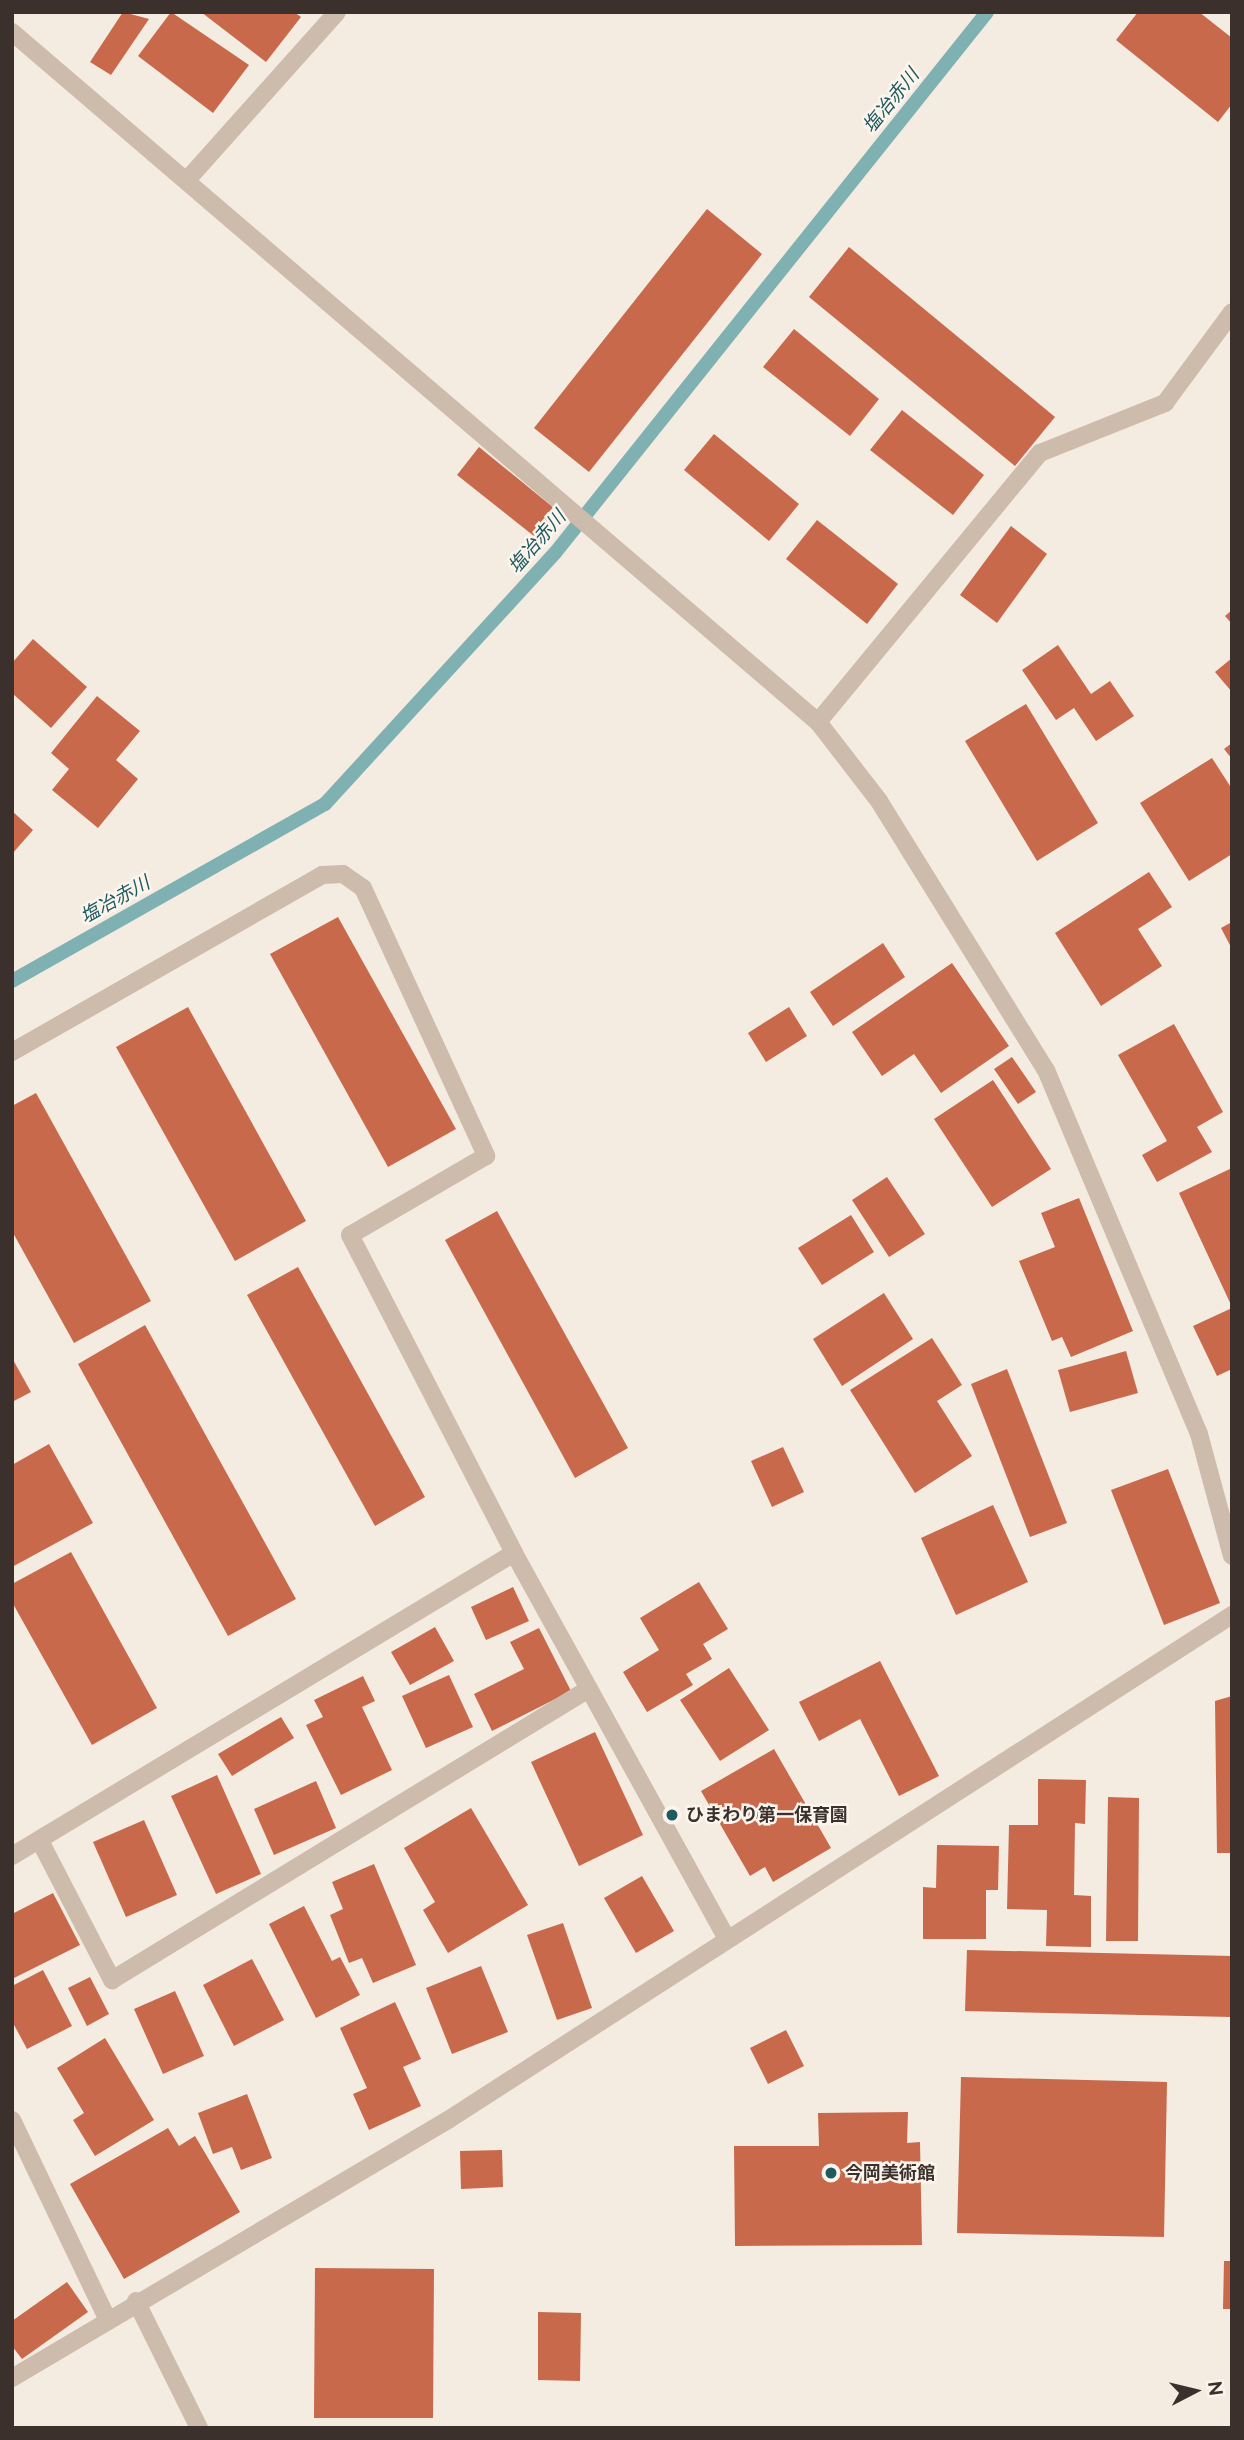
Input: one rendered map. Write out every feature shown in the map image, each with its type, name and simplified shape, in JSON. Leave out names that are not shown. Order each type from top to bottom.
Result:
[{"type":"street","points":[[187,180],[337,12]]},
{"type":"street","points":[[12,32],[818,722],[879,801],[1046,1070],[1199,1434],[1232,1556]]},
{"type":"street","points":[[818,722],[1040,453],[1165,402],[1232,312]]},
{"type":"street","points":[[12,1052],[322,876],[343,873],[363,888],[486,1156],[351,1235],[587,1690],[727,1939]]},
{"type":"street","points":[[12,1856],[514,1553]]},
{"type":"street","points":[[12,2378],[136,2301],[448,2120],[1232,1615]]},
{"type":"street","points":[[40,1840],[112,1980],[587,1690]]},
{"type":"street","points":[[12,2120],[108,2320]]},
{"type":"street","points":[[136,2301],[199,2428]]},
{"type":"building","points":[[123,12],[149,19],[111,75],[90,62]]},
{"type":"building","points":[[171,12],[249,65],[213,113],[138,56]]},
{"type":"building","points":[[201,12],[294,12],[301,17],[266,62]]},
{"type":"building","points":[[1138,12],[1199,12],[1232,38],[1232,104],[1218,122],[1116,40]]},
{"type":"building","points":[[707,209],[762,254],[589,472],[534,428]]},
{"type":"building","points":[[849,247],[1055,417],[1015,466],[809,297]]},
{"type":"building","points":[[794,329],[879,399],[850,436],[763,367]]},
{"type":"building","points":[[902,410],[984,475],[953,515],[870,450]]},
{"type":"building","points":[[714,434],[799,504],[769,541],[684,470]]},
{"type":"building","points":[[479,447],[565,517],[544,544],[457,475]]},
{"type":"building","points":[[817,520],[898,584],[867,624],[786,559]]},
{"type":"building","points":[[1011,526],[1047,554],[997,623],[960,595]]},
{"type":"building","points":[[1232,610],[1232,624],[1225,616]]},
{"type":"building","points":[[33,639],[87,687],[51,728],[12,693],[12,663]]},
{"type":"building","points":[[1058,645],[1091,694],[1110,681],[1134,716],[1096,741],[1074,708],[1056,720],[1022,670]]},
{"type":"building","points":[[1232,658],[1232,692],[1215,672]]},
{"type":"building","points":[[97,696],[140,731],[116,760],[138,779],[98,828],[52,790],[69,769],[51,753]]},
{"type":"building","points":[[1026,704],[1098,823],[1037,861],[965,741]]},
{"type":"building","points":[[1232,743],[1232,759],[1224,749]]},
{"type":"building","points":[[1212,758],[1232,789],[1232,854],[1189,881],[1140,803]]},
{"type":"building","points":[[12,811],[33,830],[12,854]]},
{"type":"building","points":[[1149,872],[1172,907],[1138,929],[1162,966],[1101,1006],[1055,933]]},
{"type":"building","points":[[338,917],[456,1129],[388,1167],[270,954]]},
{"type":"building","points":[[1232,922],[1232,949],[1221,928]]},
{"type":"building","points":[[883,943],[905,977],[833,1026],[810,992]]},
{"type":"building","points":[[952,963],[1009,1046],[941,1093],[914,1054],[882,1076],[852,1032]]},
{"type":"building","points":[[188,1007],[306,1221],[235,1261],[116,1047]]},
{"type":"building","points":[[789,1007],[807,1036],[766,1062],[748,1033]]},
{"type":"building","points":[[1174,1024],[1223,1112],[1197,1127],[1212,1152],[1157,1182],[1142,1155],[1167,1141],[1118,1055]]},
{"type":"building","points":[[1012,1057],[1036,1092],[1018,1104],[994,1069]]},
{"type":"building","points":[[993,1080],[1051,1169],[992,1207],[934,1119]]},
{"type":"building","points":[[36,1093],[151,1301],[74,1343],[12,1231],[12,1106]]},
{"type":"building","points":[[1232,1168],[1232,1307],[1179,1193]]},
{"type":"building","points":[[887,1177],[925,1234],[889,1257],[852,1200]]},
{"type":"building","points":[[1079,1198],[1133,1331],[1071,1357],[1062,1337],[1052,1341],[1019,1261],[1055,1247],[1041,1213]]},
{"type":"building","points":[[497,1211],[628,1448],[575,1478],[445,1240]]},
{"type":"building","points":[[851,1215],[874,1252],[822,1285],[798,1248]]},
{"type":"building","points":[[298,1267],[425,1497],[375,1526],[247,1295]]},
{"type":"building","points":[[884,1293],[913,1339],[842,1386],[813,1339]]},
{"type":"building","points":[[1232,1308],[1232,1369],[1217,1376],[1193,1326]]},
{"type":"building","points":[[145,1325],[296,1599],[228,1636],[78,1364]]},
{"type":"building","points":[[932,1338],[962,1385],[937,1401],[972,1456],[915,1493],[850,1390]]},
{"type":"building","points":[[1126,1351],[1138,1393],[1070,1412],[1058,1370]]},
{"type":"building","points":[[12,1358],[31,1392],[12,1402]]},
{"type":"building","points":[[1007,1369],[1067,1523],[1030,1537],[971,1384]]},
{"type":"building","points":[[49,1444],[93,1523],[12,1567],[12,1465]]},
{"type":"building","points":[[783,1447],[804,1492],[772,1507],[751,1461]]},
{"type":"building","points":[[1168,1469],[1220,1603],[1164,1625],[1111,1490]]},
{"type":"building","points":[[993,1505],[1028,1582],[956,1615],[921,1538]]},
{"type":"building","points":[[71,1552],[157,1708],[92,1745],[12,1602],[12,1584]]},
{"type":"building","points":[[699,1582],[728,1629],[703,1644],[712,1659],[686,1674],[693,1685],[647,1712],[623,1672],[659,1650],[640,1618]]},
{"type":"building","points":[[513,1587],[529,1621],[486,1640],[471,1607]]},
{"type":"building","points":[[435,1627],[454,1661],[410,1685],[391,1652]]},
{"type":"building","points":[[539,1628],[571,1691],[492,1731],[474,1694],[524,1669],[510,1642]]},
{"type":"building","points":[[880,1661],[939,1776],[899,1796],[860,1719],[819,1741],[799,1702]]},
{"type":"building","points":[[729,1668],[769,1730],[720,1761],[680,1700]]},
{"type":"building","points":[[449,1675],[473,1727],[426,1748],[402,1696]]},
{"type":"building","points":[[363,1676],[375,1701],[362,1707],[392,1770],[341,1795],[306,1725],[323,1717],[314,1700]]},
{"type":"building","points":[[1232,1696],[1232,1853],[1217,1853],[1215,1701]]},
{"type":"building","points":[[281,1717],[294,1738],[232,1776],[218,1754]]},
{"type":"building","points":[[595,1732],[643,1835],[579,1866],[531,1762]]},
{"type":"building","points":[[774,1749],[831,1848],[773,1882],[765,1867],[750,1876],[701,1791]]},
{"type":"building","points":[[217,1775],[261,1874],[216,1894],[171,1796]]},
{"type":"building","points":[[1038,1779],[1086,1780],[1085,1824],[1075,1823],[1074,1895],[1091,1896],[1091,1947],[1046,1946],[1047,1910],[1007,1909],[1009,1825],[1038,1825]]},
{"type":"building","points":[[316,1781],[336,1828],[274,1855],[254,1809]]},
{"type":"building","points":[[1108,1797],[1139,1798],[1138,1941],[1106,1941]]},
{"type":"building","points":[[471,1808],[528,1905],[448,1953],[423,1910],[435,1902],[404,1848]]},
{"type":"building","points":[[144,1820],[177,1895],[126,1917],[93,1842]]},
{"type":"building","points":[[937,1845],[999,1846],[998,1890],[986,1890],[986,1939],[923,1939],[923,1887],[936,1888]]},
{"type":"building","points":[[374,1864],[416,1965],[373,1983],[362,1958],[349,1963],[330,1915],[343,1909],[332,1882]]},
{"type":"building","points":[[642,1876],[674,1931],[636,1953],[604,1898]]},
{"type":"building","points":[[53,1893],[80,1945],[12,1979],[12,1914]]},
{"type":"building","points":[[304,1906],[332,1961],[340,1957],[360,1995],[316,2018],[269,1924]]},
{"type":"building","points":[[563,1923],[592,2008],[557,2020],[527,1935]]},
{"type":"building","points":[[967,1950],[1232,1956],[1232,2017],[965,2011]]},
{"type":"building","points":[[252,1959],[284,2020],[234,2046],[203,1985]]},
{"type":"building","points":[[481,1966],[508,2032],[452,2054],[426,1988]]},
{"type":"building","points":[[43,1970],[72,2026],[27,2049],[12,2021],[12,1986]]},
{"type":"building","points":[[90,1977],[109,2014],[87,2026],[68,1988]]},
{"type":"building","points":[[175,1991],[204,2056],[163,2074],[134,2009]]},
{"type":"building","points":[[395,2002],[421,2059],[403,2067],[421,2106],[369,2130],[353,2094],[367,2088],[340,2028]]},
{"type":"building","points":[[786,2030],[804,2066],[768,2084],[750,2048]]},
{"type":"building","points":[[105,2038],[154,2120],[95,2156],[73,2120],[84,2113],[57,2068]]},
{"type":"building","points":[[961,2077],[1167,2082],[1164,2237],[957,2233]]},
{"type":"building","points":[[247,2094],[272,2158],[241,2170],[232,2147],[213,2154],[198,2113]]},
{"type":"building","points":[[908,2112],[907,2143],[920,2142],[922,2245],[735,2246],[734,2146],[819,2146],[818,2113]]},
{"type":"building","points":[[168,2128],[179,2146],[195,2136],[240,2212],[124,2279],[70,2184]]},
{"type":"building","points":[[502,2150],[503,2187],[461,2189],[460,2151]]},
{"type":"building","points":[[1224,2261],[1232,2261],[1232,2309],[1223,2309]]},
{"type":"building","points":[[315,2268],[434,2269],[433,2418],[314,2418]]},
{"type":"building","points":[[67,2282],[88,2312],[22,2359],[12,2346],[12,2321]]},
{"type":"building","points":[[538,2312],[581,2313],[580,2381],[538,2380]]},
{"type":"waterway","name":"塩冶赤川","points":[[12,981],[325,804],[555,553],[987,12]]},
{"type":"place","name":"ひまわり第一保育園","points":[[672,1815]]},
{"type":"place","name":"今岡美術館","points":[[831,2173]]}]
